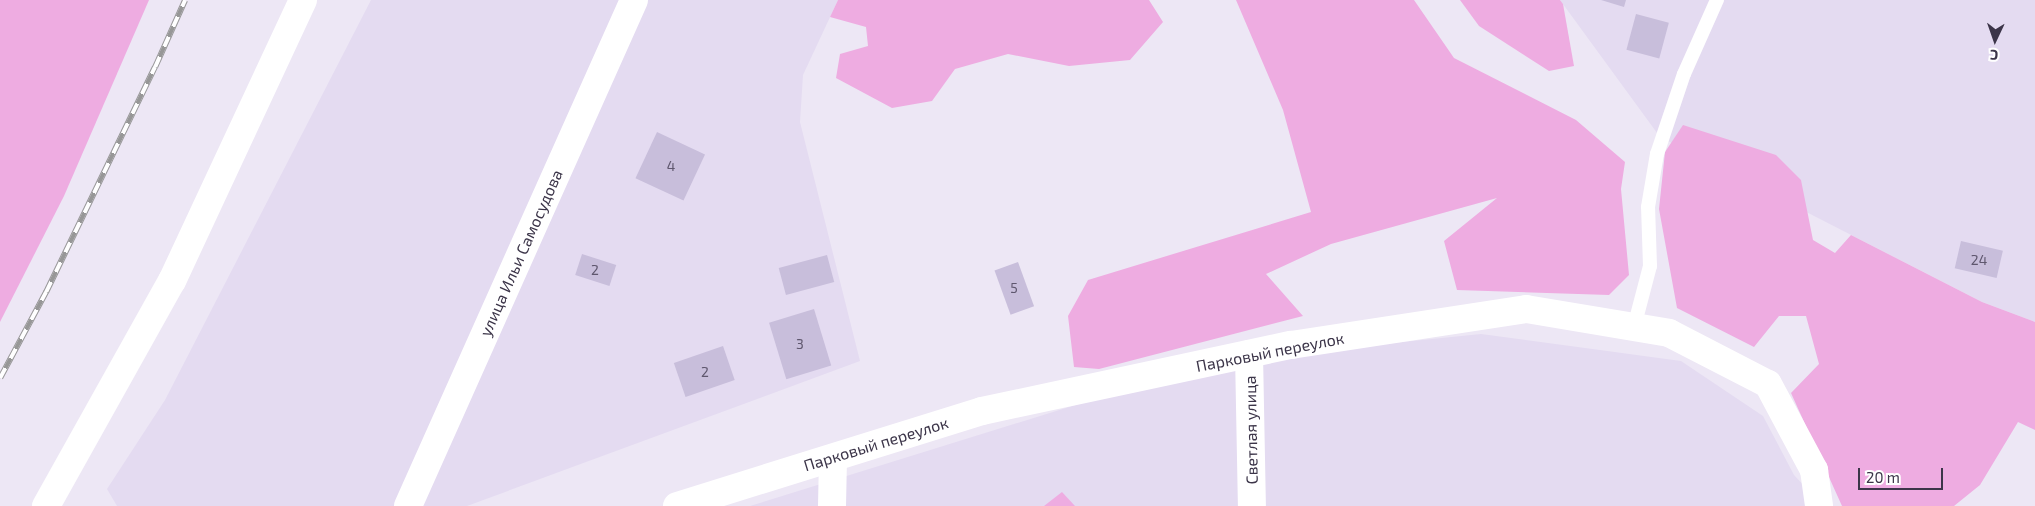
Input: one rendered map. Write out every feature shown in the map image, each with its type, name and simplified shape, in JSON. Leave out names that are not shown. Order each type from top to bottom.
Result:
[{"type":"street","points":[[46,506],[172,281],[303,0]]},
{"type":"street","name":"улица Ильи Самосудова","points":[[408,506],[634,0]]},
{"type":"street","name":"Парковый переулок","points":[[677,506],[982,411],[1291,345],[1526,309],[1669,333],[1768,384],[1814,470],[1820,506]]},
{"type":"street","name":"Светлая улица","points":[[1249,354],[1252,506]]},
{"type":"street","points":[[832,458],[832,506]]},
{"type":"lane","points":[[1634,327],[1650,266],[1648,207],[1657,154],[1684,74],[1717,0]]},
{"type":"shaded area","points":[[0,0],[149,0],[64,196],[0,322]]},
{"type":"shaded area","points":[[371,0],[838,0],[803,75],[800,122],[860,361],[467,506],[117,506],[107,489],[165,400]]},
{"type":"shaded area","points":[[838,0],[1149,0],[1163,22],[1130,60],[1069,66],[1008,54],[955,69],[932,101],[892,108],[836,78],[840,54],[868,46],[866,27],[830,17]]},
{"type":"shaded area","points":[[1236,0],[1414,0],[1454,58],[1576,120],[1625,162],[1621,189],[1629,275],[1609,295],[1457,290],[1444,241],[1497,198],[1331,244],[1266,274],[1303,316],[1099,369],[1074,367],[1068,316],[1088,280],[1311,212],[1283,110]]},
{"type":"shaded area","points":[[1460,0],[1560,0],[1563,4],[1574,66],[1549,71],[1479,26]]},
{"type":"shaded area","points":[[1560,0],[2035,0],[2035,322],[1982,302],[1660,137]]},
{"type":"shaded area","points":[[1683,125],[1776,155],[1801,180],[1813,240],[1835,253],[1851,235],[1982,302],[2035,322],[2035,430],[2018,422],[1980,485],[1954,506],[1842,506],[1791,393],[1819,364],[1806,316],[1779,316],[1754,347],[1677,308],[1659,209],[1665,152]]},
{"type":"shaded area","points":[[1481,334],[1681,361],[1763,416],[1794,475],[1823,506],[750,506],[1217,361]]},
{"type":"shaded area","points":[[1062,492],[1075,506],[1044,506]]},
{"type":"building","points":[[1601,0],[1626,0],[1624,7]]},
{"type":"building","points":[[1636,14],[1669,23],[1659,59],[1626,50]]},
{"type":"building","points":[[657,132],[705,154],[683,201],[635,178]]},
{"type":"building","points":[[1961,241],[2003,251],[1997,278],[1955,268]]},
{"type":"building","points":[[582,254],[616,265],[609,286],[575,275]]},
{"type":"building","points":[[827,255],[834,282],[786,295],[779,268]]},
{"type":"building","points":[[1018,262],[1034,306],[1011,315],[995,271]]},
{"type":"building","points":[[814,309],[831,365],[786,379],[769,323]]},
{"type":"building","points":[[723,346],[735,380],[686,397],[674,363]]},
{"type":"railway","points":[[0,378],[46,292],[155,67],[185,0]]}]
